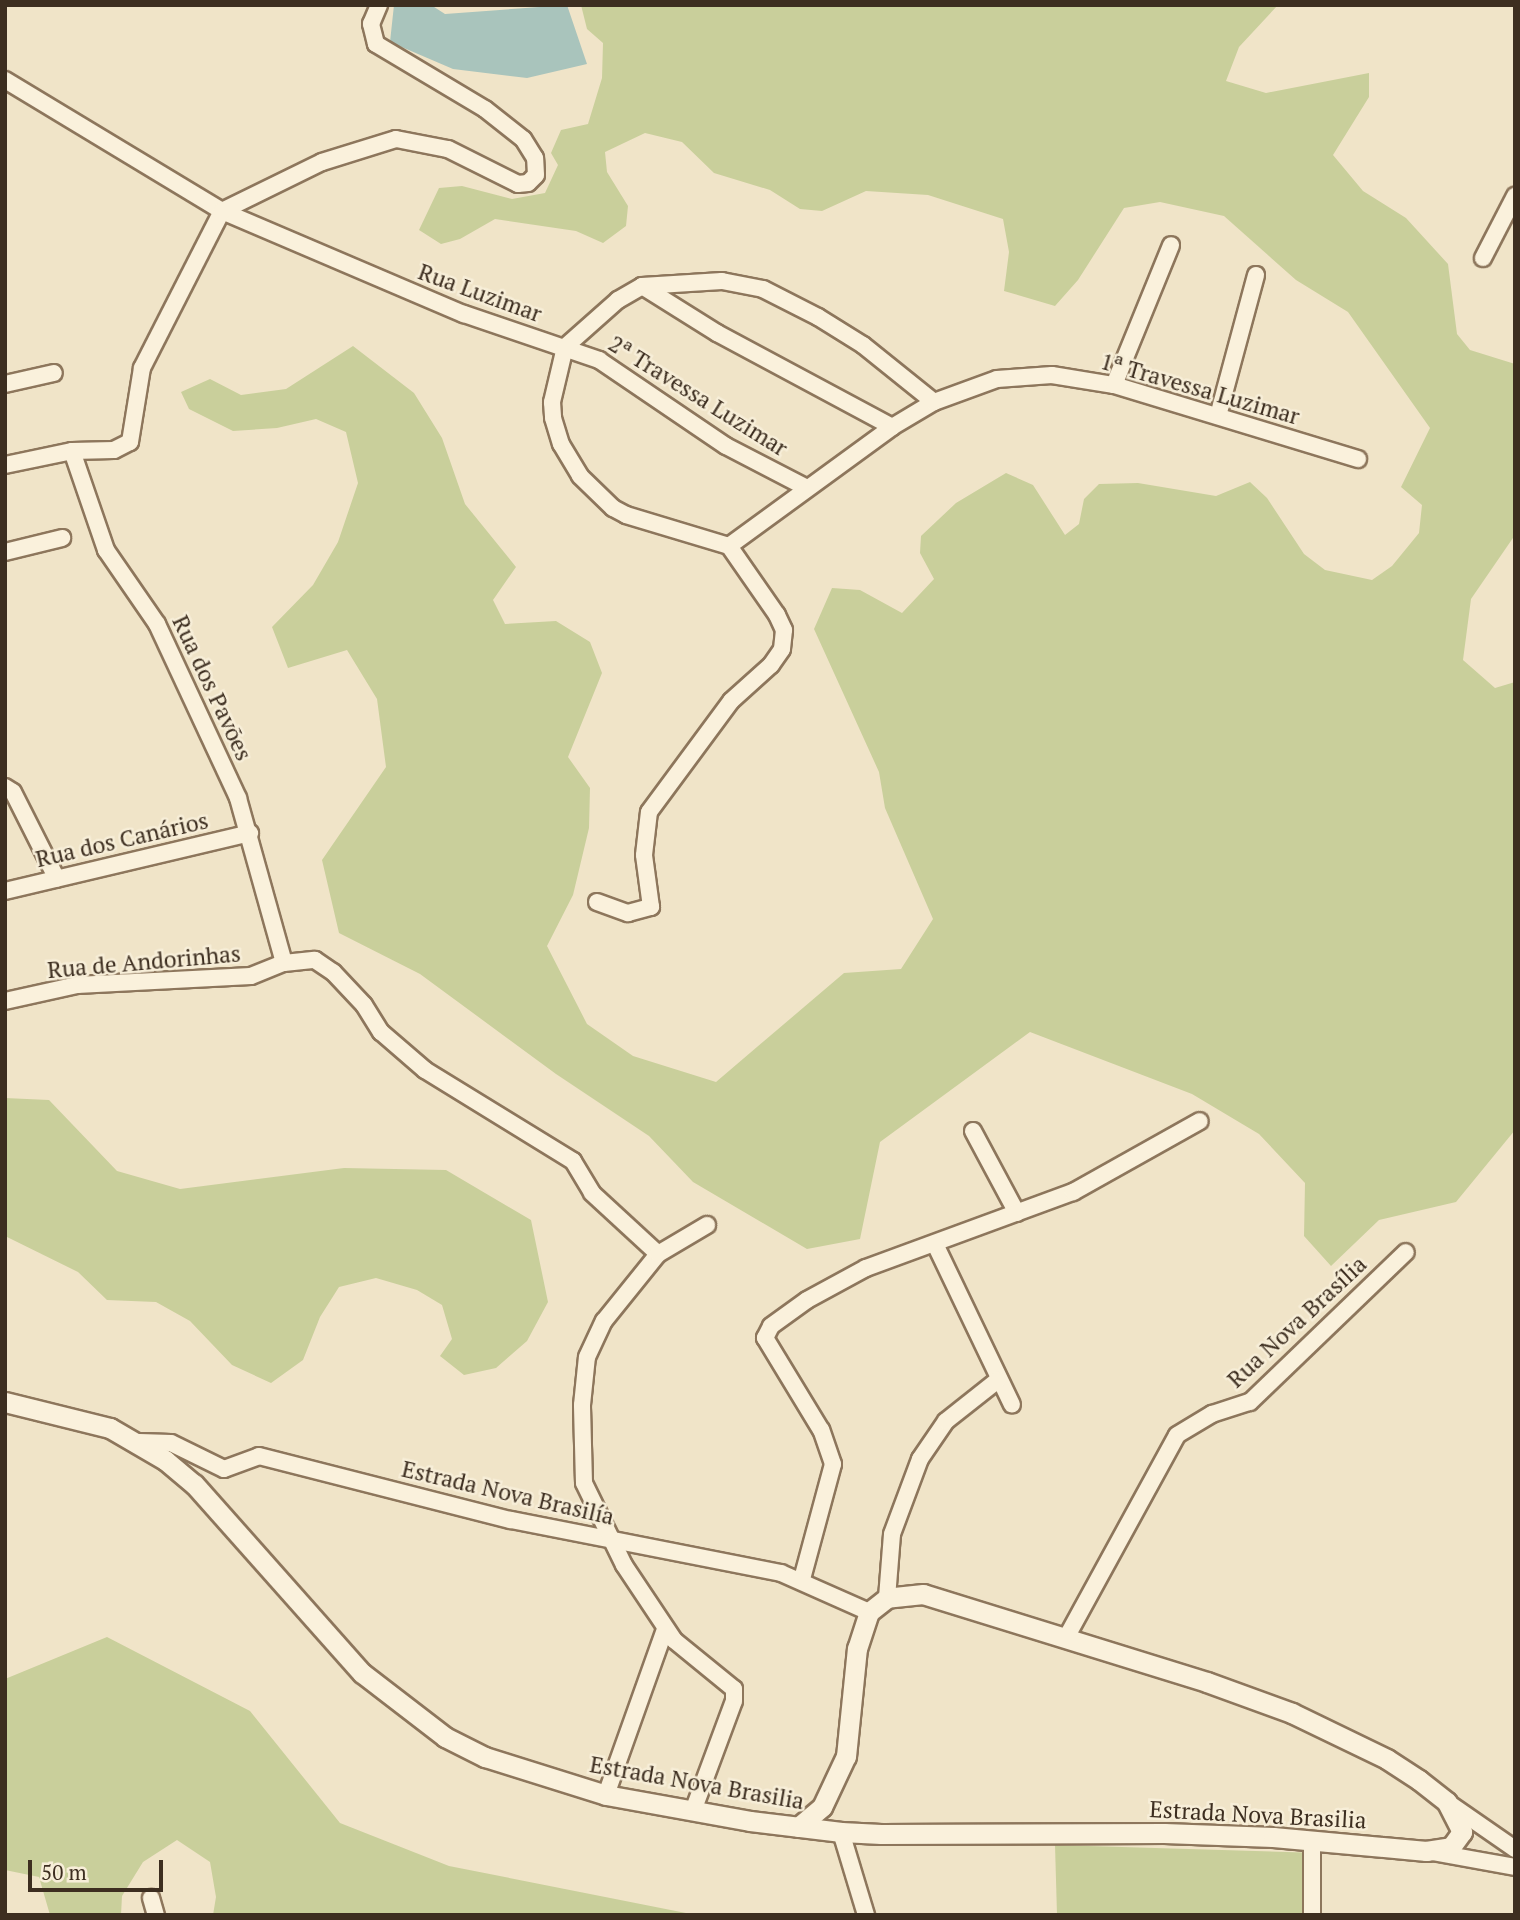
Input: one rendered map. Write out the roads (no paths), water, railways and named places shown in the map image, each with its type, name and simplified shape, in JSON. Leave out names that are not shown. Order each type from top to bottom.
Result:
[{"type":"street","points":[[5,465],[69,451],[114,450],[130,442],[142,368],[222,211],[322,162],[396,139],[448,149],[518,184],[528,183],[536,175],[535,158],[523,139],[485,109],[376,44],[371,24],[380,5]]},
{"type":"street","name":"Rua Luzimar","points":[[5,80],[222,211],[464,314],[565,347]]},
{"type":"street","points":[[1483,258],[1515,195]]},
{"type":"street","points":[[1114,385],[1171,244]]},
{"type":"street","points":[[1218,416],[1256,275]]},
{"type":"street","points":[[597,902],[628,913],[651,907],[644,855],[649,812],[731,701],[771,665],[782,649],[784,630],[777,615],[729,546],[613,509],[580,476],[561,444],[553,418],[552,402],[565,347],[618,300],[642,286],[723,281],[763,289],[863,345],[934,402]]},
{"type":"street","points":[[642,286],[717,333],[892,426]]},
{"type":"street","name":"2ª Travessa Luzimar","points":[[565,347],[599,360],[726,446],[807,488]]},
{"type":"street","points":[[5,384],[54,373]]},
{"type":"street","name":"1ª Travessa Luzimar","points":[[729,546],[892,426],[934,402],[984,383],[1027,374],[1114,385],[1358,459]]},
{"type":"street","name":"Rua dos Pavões","points":[[69,451],[106,550],[157,624],[215,747],[250,833],[262,899],[284,962]]},
{"type":"street","points":[[5,552],[62,538]]},
{"type":"street","points":[[7,788],[57,880]]},
{"type":"street","name":"Rua dos Canários","points":[[5,891],[250,833]]},
{"type":"street","points":[[284,962],[315,960],[333,972],[360,1000],[381,1032],[425,1070],[573,1161],[592,1193],[658,1254]]},
{"type":"street","name":"Rua de Andorinhas","points":[[5,1001],[77,985],[251,976],[284,962]]},
{"type":"street","points":[[802,1579],[833,1464],[821,1430],[768,1344],[766,1332],[807,1300],[866,1268],[1073,1192],[1200,1121]]},
{"type":"street","points":[[973,1131],[1017,1213]]},
{"type":"street","points":[[693,1811],[735,1693],[665,1629],[611,1540],[581,1472],[586,1444],[583,1376],[604,1321],[658,1254],[707,1225]]},
{"type":"street","points":[[935,1244],[1012,1405]]},
{"type":"street","name":"Rua Nova Brasília","points":[[1066,1638],[1177,1435],[1212,1414],[1250,1402],[1406,1252]]},
{"type":"street","points":[[887,1598],[892,1534],[920,1459],[946,1421],[998,1380]]},
{"type":"street","name":"Estrada Nova Brasilia","points":[[5,1402],[86,1420],[139,1442],[194,1485],[334,1645],[412,1716],[485,1757],[606,1795],[693,1811],[841,1832],[1066,1830],[1312,1840],[1426,1851],[1515,1867]]},
{"type":"street","name":"Estrada Nova Brasilía","points":[[139,1442],[172,1443],[224,1469],[259,1456],[511,1520],[802,1579],[869,1612]]},
{"type":"street","points":[[798,1827],[822,1807],[846,1756],[857,1648],[869,1612],[887,1598],[941,1597],[1292,1713],[1387,1759],[1515,1849]]},
{"type":"street","points":[[606,1795],[665,1629]]},
{"type":"street","points":[[1426,1851],[1443,1851],[1458,1841],[1461,1825],[1447,1802]]},
{"type":"street","points":[[841,1832],[866,1915]]},
{"type":"street","points":[[1312,1840],[1312,1915]]},
{"type":"street","points":[[151,1898],[156,1915]]},
{"type":"water","points":[[394,5],[431,5],[445,14],[567,5],[587,64],[527,78],[453,69],[390,42]]}]
